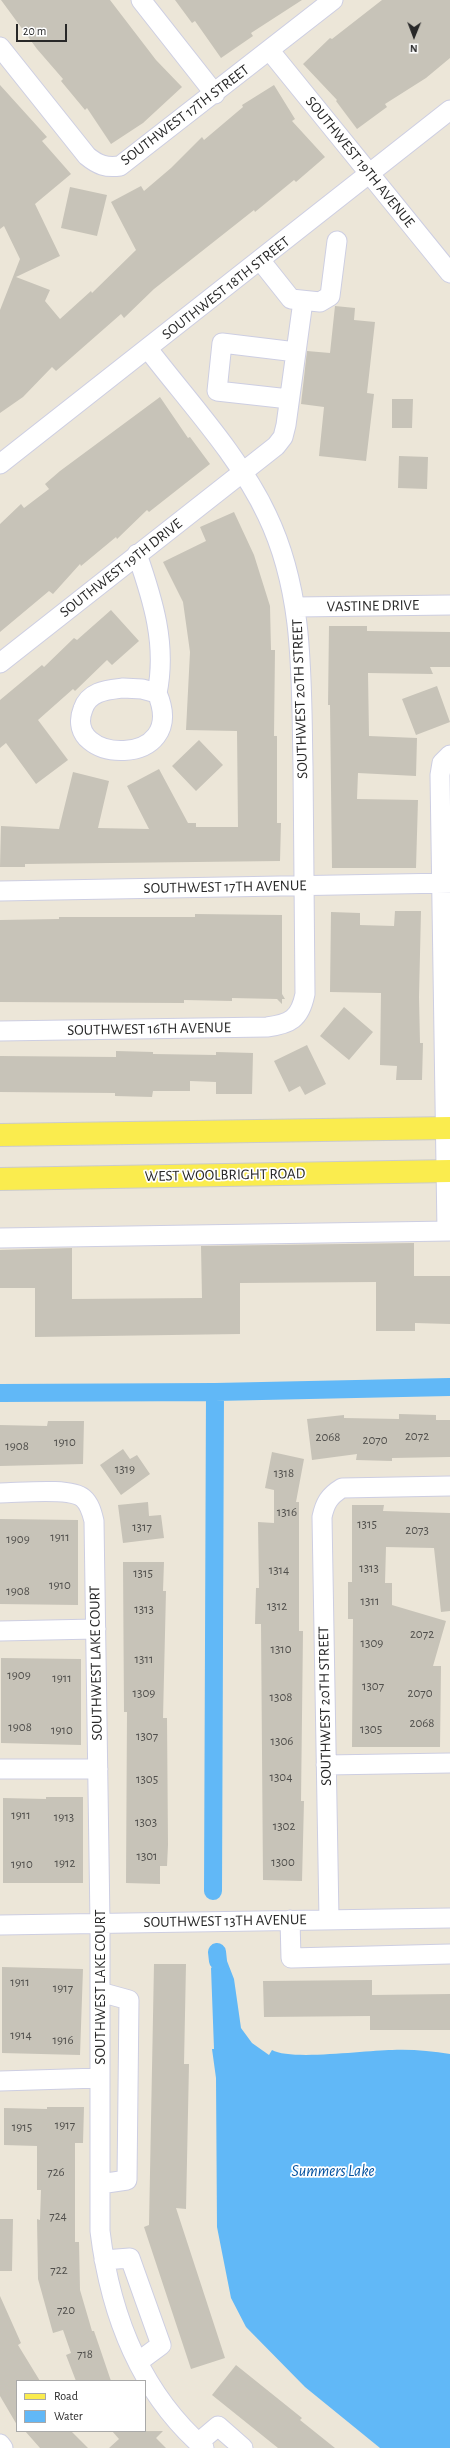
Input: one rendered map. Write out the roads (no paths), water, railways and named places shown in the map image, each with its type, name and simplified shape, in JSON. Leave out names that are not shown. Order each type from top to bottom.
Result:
[{"type":"main road","points":[[0,1135],[448,1128]]},
{"type":"main road","name":"WEST WOOLBRIGHT ROAD","points":[[0,1179],[449,1171]]},
{"type":"street","points":[[141,0],[215,94]]},
{"type":"street","name":"SOUTHWEST 17TH STREET","points":[[0,47],[86,156],[96,164],[108,168],[120,166],[215,94],[270,50],[325,2]]},
{"type":"street","name":"SOUTHWEST 19TH AVENUE","points":[[270,50],[450,273]]},
{"type":"street","name":"SOUTHWEST 18TH STREET","points":[[0,464],[450,110]]},
{"type":"street","points":[[260,260],[291,299],[320,302],[330,296],[337,241]]},
{"type":"street","name":"SOUTHWEST 19TH DRIVE","points":[[0,663],[276,446],[283,437],[302,301]]},
{"type":"street","points":[[289,399],[217,391],[222,343],[296,352]]},
{"type":"street","name":"SOUTHWEST 20TH STREET","points":[[148,349],[242,473],[266,513],[278,539],[296,607],[300,645],[305,886],[305,994],[303,1007],[296,1017]]},
{"type":"street","points":[[137,554],[156,617],[161,643],[162,659],[157,693]]},
{"type":"street","name":"VASTINE DRIVE","points":[[296,607],[450,605]]},
{"type":"street","points":[[0,1238],[449,1231],[446,883],[440,775],[442,763],[450,754]]},
{"type":"street","name":"SOUTHWEST 17TH AVENUE","points":[[0,891],[446,883]]},
{"type":"street","name":"SOUTHWEST 16TH AVENUE","points":[[0,1031],[267,1027],[284,1025],[296,1017]]},
{"type":"street","name":"SOUTHWEST 20TH STREET","points":[[329,1920],[322,1517],[324,1505],[331,1494],[342,1488],[450,1486]]},
{"type":"street","name":"SOUTHWEST LAKE COURT","points":[[0,1493],[73,1492],[84,1499],[91,1509],[94,1521],[100,1923],[100,2231],[104,2260],[115,2309],[138,2362],[171,2414],[201,2445]]},
{"type":"street","points":[[0,1631],[96,1629]]},
{"type":"street","points":[[326,1765],[450,1763]]},
{"type":"street","points":[[0,1769],[98,1768]]},
{"type":"street","name":"SOUTHWEST 13TH AVENUE","points":[[0,1925],[450,1918]]},
{"type":"street","points":[[290,1920],[291,1958],[450,1954]]},
{"type":"street","points":[[100,1992],[129,2000],[127,2180],[100,2184]]},
{"type":"street","points":[[0,2080],[100,2078]]},
{"type":"street","points":[[104,2260],[130,2258],[161,2346],[138,2362]]},
{"type":"street","points":[[201,2445],[218,2426],[243,2448]]},
{"type":"street","points":[[0,2444],[3,2448]]},
{"type":"water","name":"Summers Lake","points":[[218,1961],[227,1961],[234,1979],[241,2028],[252,2043],[269,2055],[272,2050],[295,2055],[380,2050],[421,2050],[450,2054],[450,2448],[380,2448],[305,2387],[246,2327],[231,2298],[217,2227],[216,2078],[212,2049],[214,2049],[211,1968]]},
{"type":"waterway","points":[[0,1393],[215,1392],[450,1387]]},
{"type":"waterway","points":[[213,1891],[215,1392]]},
{"type":"waterway","points":[[217,1952],[218,1961]]}]
